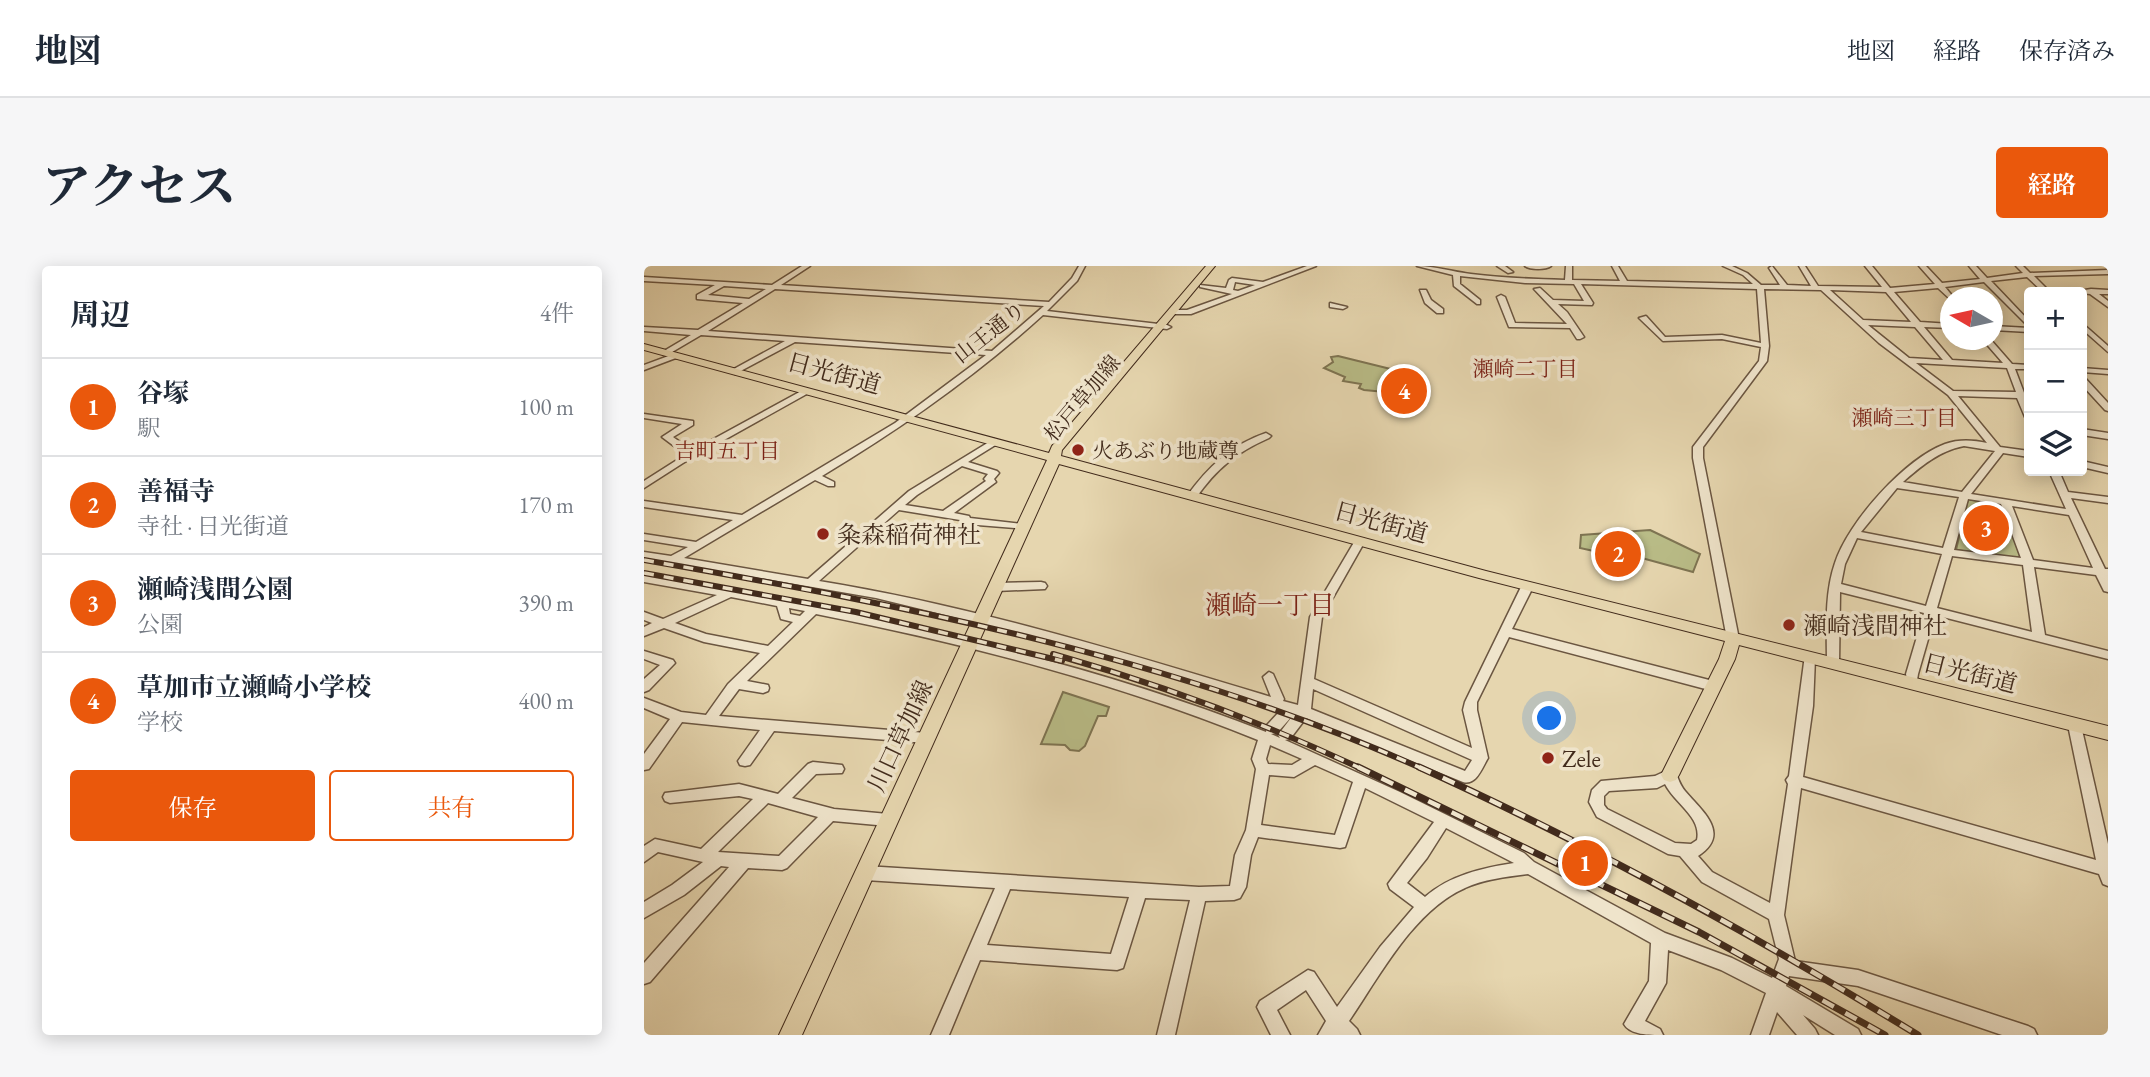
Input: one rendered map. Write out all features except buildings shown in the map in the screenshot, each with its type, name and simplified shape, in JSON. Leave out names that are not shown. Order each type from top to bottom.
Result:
[{"type":"main road","name":"松戸草加線","points":[[1055,459],[1211,266]]},
{"type":"main road","name":"松戸草加線","points":[[1175,313],[1219,266]]},
{"type":"main road","name":"日光街道","points":[[644,346],[1527,587],[2108,733]]},
{"type":"main road","name":"川口草加線","points":[[790,1035],[1055,459]]},
{"type":"main road","points":[[1670,775],[1733,639]]},
{"type":"street","points":[[644,368],[672,354],[700,332],[807,266]]},
{"type":"street","name":"山王通り","points":[[673,560],[908,418],[1041,313],[1080,275],[1082,266]]},
{"type":"street","points":[[1303,266],[1312,266]]},
{"type":"street","points":[[1175,313],[1188,312],[1312,266]]},
{"type":"street","points":[[1420,266],[1511,280],[1568,283],[1888,290],[1940,287]]},
{"type":"street","points":[[1500,266],[1510,272]]},
{"type":"street","points":[[1528,266],[1548,266]]},
{"type":"street","points":[[1568,283],[1569,266]]},
{"type":"street","points":[[1615,266],[1625,284]]},
{"type":"street","points":[[1726,266],[1745,274],[1760,287],[1765,346],[1763,361],[1698,447],[1733,639]]},
{"type":"street","points":[[1802,266],[1820,288],[1951,393],[1999,449]]},
{"type":"street","points":[[1868,266],[1949,362]]},
{"type":"street","points":[[1922,266],[1942,287],[2028,275],[2108,272]]},
{"type":"street","points":[[1972,266],[2024,323]]},
{"type":"street","points":[[2019,266],[2041,287]]},
{"type":"street","points":[[1455,270],[1471,267]]},
{"type":"street","points":[[1772,268],[1786,287]]},
{"type":"street","points":[[1455,270],[1456,285],[1477,302]]},
{"type":"street","points":[[644,279],[1051,304]]},
{"type":"street","points":[[1229,291],[1232,281],[1266,285]]},
{"type":"street","points":[[1551,302],[1589,303],[1577,283]]},
{"type":"street","points":[[722,284],[700,297],[751,301]]},
{"type":"street","points":[[1202,286],[1242,293]]},
{"type":"street","points":[[1538,289],[1580,337]]},
{"type":"street","points":[[2087,291],[2108,292]]},
{"type":"street","points":[[2091,291],[2108,305]]},
{"type":"street","points":[[1423,292],[1428,301],[1440,311]]},
{"type":"street","points":[[1501,297],[1512,325],[1573,326]]},
{"type":"street","points":[[1333,305],[1343,307]]},
{"type":"street","points":[[1041,313],[1164,326]]},
{"type":"street","points":[[1643,318],[1663,339],[1722,337],[1765,346]]},
{"type":"street","points":[[1860,322],[1940,326]]},
{"type":"street","points":[[2003,328],[2024,328]]},
{"type":"street","points":[[644,329],[992,353]]},
{"type":"street","points":[[2087,333],[2108,334]]},
{"type":"street","points":[[2087,334],[2108,350]]},
{"type":"street","points":[[735,372],[794,339]]},
{"type":"street","points":[[1996,350],[2010,366],[2027,413]]},
{"type":"street","points":[[1909,360],[2024,367]]},
{"type":"street","points":[[2087,370],[2108,372]]},
{"type":"street","points":[[2087,386],[2108,408]]},
{"type":"street","points":[[644,485],[697,451],[808,391]]},
{"type":"street","points":[[1951,393],[2022,395]]},
{"type":"street","points":[[2087,397],[2098,398]]},
{"type":"street","points":[[648,416],[691,423],[667,437],[685,450],[697,451]]},
{"type":"street","points":[[2087,433],[2108,436]]},
{"type":"street","points":[[1192,496],[1208,473],[1234,450],[1266,436]]},
{"type":"street","points":[[810,583],[897,507],[936,477],[994,442]]},
{"type":"street","points":[[1833,664],[1837,587],[1843,553],[1854,534],[1894,484],[1928,456],[1962,442],[2024,453]]},
{"type":"street","points":[[1912,684],[1964,496],[1999,449]]},
{"type":"street","points":[[946,514],[991,482],[989,479],[994,473],[961,463]]},
{"type":"street","points":[[2087,465],[2108,470]]},
{"type":"street","points":[[813,476],[831,484]]},
{"type":"street","points":[[2056,476],[2104,572],[2108,589]]},
{"type":"street","points":[[1894,484],[2073,513]]},
{"type":"street","points":[[2064,494],[2108,500]]},
{"type":"street","points":[[2006,503],[2028,562],[2039,638]]},
{"type":"street","points":[[644,504],[743,518]]},
{"type":"street","points":[[897,507],[946,514],[965,518],[965,521],[1023,527]]},
{"type":"street","points":[[1854,534],[1947,552],[2104,572]]},
{"type":"street","points":[[644,537],[698,545]]},
{"type":"street","points":[[865,873],[1139,891],[1234,893],[1238,887],[1243,855],[1253,830],[1263,769],[1259,759],[1298,710],[1307,681],[1316,617],[1360,541]]},
{"type":"street","points":[[644,555],[876,594],[1070,641],[1298,710],[1468,778],[1481,758],[1470,710],[1471,702],[1527,587]]},
{"type":"street","points":[[644,578],[814,609],[970,645],[1119,684],[1274,737],[1313,759],[1520,858],[1528,867],[1660,939],[1726,964],[1852,1035]]},
{"type":"street","points":[[996,587],[1041,586]]},
{"type":"street","points":[[1837,587],[2108,655]]},
{"type":"street","points":[[644,632],[730,593]]},
{"type":"street","points":[[782,603],[785,616],[803,621]]},
{"type":"street","points":[[709,721],[736,684],[814,609]]},
{"type":"street","points":[[644,616],[704,638],[770,651]]},
{"type":"street","points":[[1507,632],[1713,686]]},
{"type":"street","points":[[644,655],[668,663],[644,687]]},
{"type":"street","points":[[1760,1035],[1787,959],[1776,915],[1793,780],[1806,706],[1809,658]]},
{"type":"street","points":[[1269,677],[1278,699],[1275,703]]},
{"type":"street","points":[[1307,681],[1481,758]]},
{"type":"street","points":[[736,684],[763,688]]},
{"type":"street","points":[[644,703],[679,717],[709,721],[926,738]]},
{"type":"street","points":[[644,765],[679,717]]},
{"type":"street","points":[[745,761],[771,725]]},
{"type":"street","points":[[1793,780],[2107,873],[2075,725]]},
{"type":"street","points":[[1263,769],[1294,771],[1313,759]]},
{"type":"street","points":[[645,908],[678,890],[771,800],[813,768],[836,769]]},
{"type":"street","points":[[1670,775],[1676,794],[1704,819],[1707,828],[1704,844],[1696,850],[1686,852],[1673,849],[1602,813],[1595,803],[1595,798],[1606,785],[1657,782],[1670,775]]},
{"type":"street","points":[[1253,830],[1340,842],[1360,781]]},
{"type":"street","points":[[670,797],[739,790],[830,814],[888,820]]},
{"type":"street","points":[[644,855],[655,845],[712,857],[782,863],[830,814]]},
{"type":"street","points":[[1425,906],[1396,884],[1444,821]]},
{"type":"street","points":[[1686,852],[1707,877],[1776,915]]},
{"type":"street","points":[[644,976],[744,861]]},
{"type":"street","points":[[1332,1028],[1363,982],[1425,906],[1455,885],[1485,875],[1528,867]]},
{"type":"street","points":[[940,1035],[1005,882]]},
{"type":"street","points":[[976,952],[1117,962],[1139,891]]},
{"type":"street","points":[[1166,1035],[1199,894]]},
{"type":"street","points":[[1654,1035],[1633,1024],[1657,984],[1660,939]]},
{"type":"street","points":[[1784,967],[1858,978],[2028,1035]]},
{"type":"street","points":[[1281,1035],[1266,1007],[1308,978],[1332,1028],[1351,1035]]},
{"type":"street","points":[[1775,992],[1809,1035]]},
{"type":"green space","points":[[1338,356],[1423,377],[1418,391],[1408,390],[1406,394],[1364,390],[1359,388],[1361,384],[1343,381],[1345,377],[1324,368],[1333,362],[1331,357]]},
{"type":"green space","points":[[1968,499],[2003,506],[2021,559],[1956,550]]},
{"type":"green space","points":[[1650,530],[1700,554],[1693,572],[1638,557],[1639,550],[1609,542],[1603,553],[1580,548],[1581,535]]},
{"type":"green space","points":[[1063,692],[1109,707],[1106,716],[1098,716],[1085,746],[1079,751],[1070,750],[1065,745],[1041,744]]},
{"type":"railway","points":[[644,560],[942,617],[1138,666],[1329,730],[1423,769]]},
{"type":"railway","points":[[644,573],[856,612],[1062,661]]},
{"type":"railway","points":[[1053,654],[1210,705],[1362,769]]},
{"type":"railway","points":[[1358,767],[1699,932],[1885,1035]]},
{"type":"railway","points":[[1419,767],[1547,828],[1673,893],[1918,1035]]},
{"type":"place","name":"草加市立瀬崎小学校","points":[[1404,391]]},
{"type":"place","name":"火あぶり地蔵尊","points":[[1078,450]]},
{"type":"place","name":"瀬崎浅間公園","points":[[1986,528]]},
{"type":"place","name":"粂森稲荷神社","points":[[823,534]]},
{"type":"place","name":"善福寺","points":[[1618,554]]},
{"type":"place","name":"瀬崎浅間神社","points":[[1789,625]]},
{"type":"place","name":"Zele","points":[[1548,758]]},
{"type":"place","name":"谷塚","points":[[1585,863]]},
{"type":"district","name":"瀬崎二丁目","points":[[1525,368]]},
{"type":"district","name":"瀬崎三丁目","points":[[1904,417]]},
{"type":"district","name":"吉町五丁目","points":[[727,450]]},
{"type":"district","name":"瀬崎一丁目","points":[[1270,605]]}]
